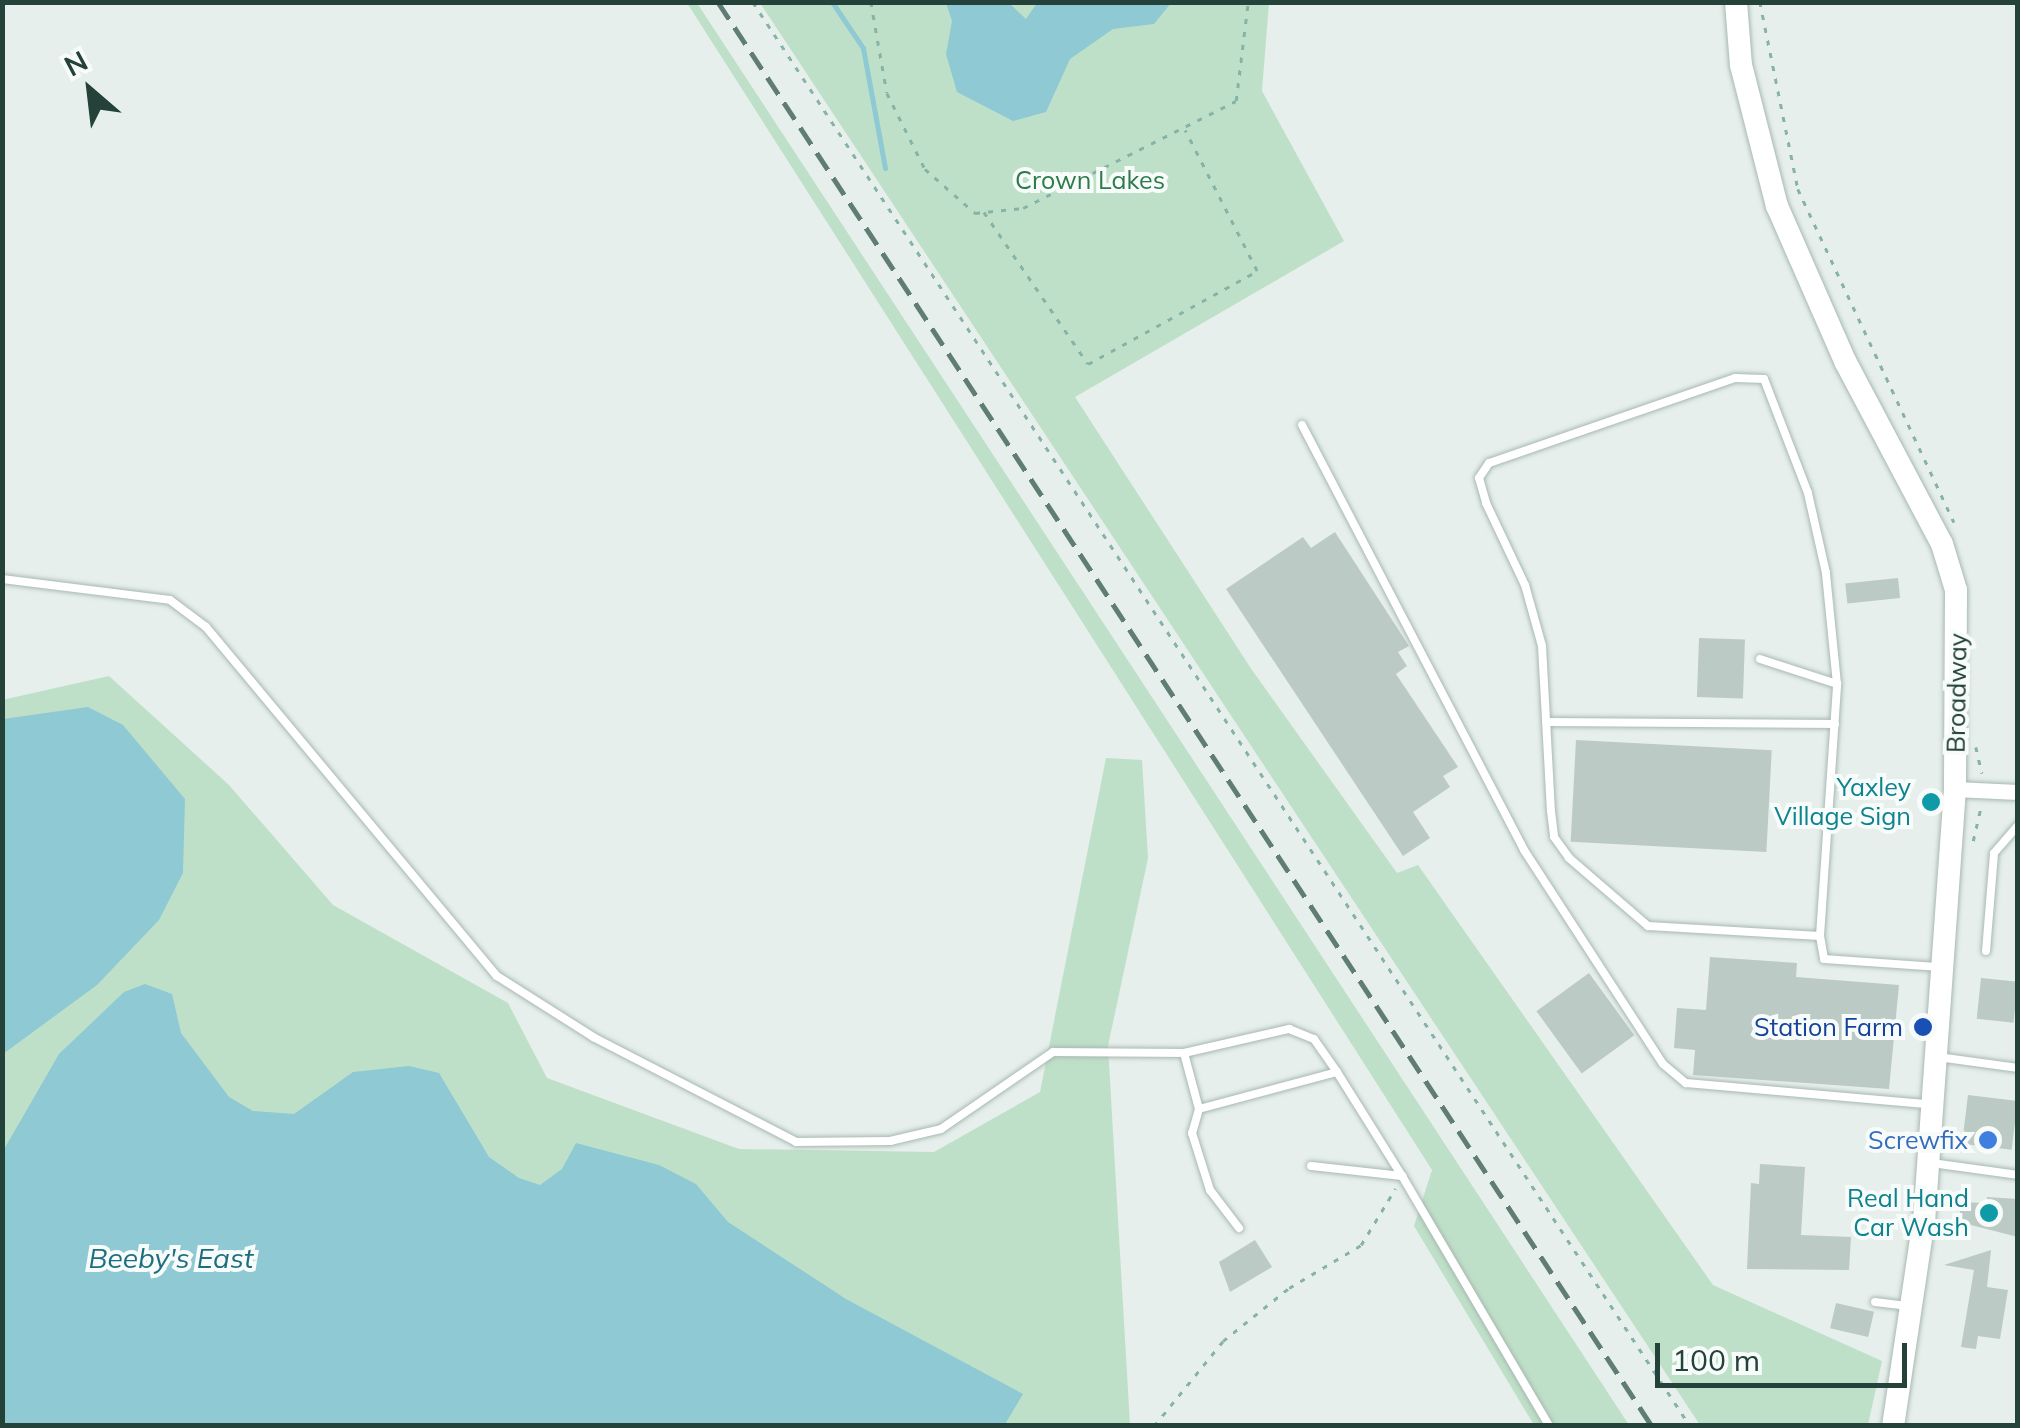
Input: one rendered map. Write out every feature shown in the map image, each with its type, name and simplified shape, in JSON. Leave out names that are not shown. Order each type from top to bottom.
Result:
[{"type":"main road","name":"Broadway","points":[[1736,2],[1740,65],[1777,206],[1845,361],[1942,544],[1956,590],[1955,789],[1933,1104],[1914,1306],[1893,1426]]},
{"type":"street","points":[[1955,789],[2018,792]]},
{"type":"lane","points":[[1820,936],[1648,926],[1608,896],[1554,838],[1550,722],[1525,585],[1479,478],[1488,462],[1520,446],[1751,374],[1764,378],[1808,493],[1837,684],[1820,936],[1824,960],[1942,967]]},
{"type":"lane","points":[[1302,424],[1524,850],[1663,1064],[1686,1084],[1933,1104]]},
{"type":"lane","points":[[2,580],[170,600],[206,627],[497,976],[593,1038],[796,1142],[890,1141],[941,1130],[1053,1052],[1184,1053],[1290,1029],[1314,1038],[1402,1176],[1549,1426]]},
{"type":"lane","points":[[1760,659],[1837,684]]},
{"type":"lane","points":[[1550,722],[1835,724]]},
{"type":"lane","points":[[1986,951],[1994,853],[2018,825]]},
{"type":"lane","points":[[1184,1053],[1198,1108],[1192,1133],[1210,1190],[1239,1228]]},
{"type":"lane","points":[[1936,1057],[2018,1068]]},
{"type":"lane","points":[[1198,1108],[1337,1072]]},
{"type":"lane","points":[[1927,1162],[2018,1175]]},
{"type":"lane","points":[[1311,1166],[1402,1176]]},
{"type":"lane","points":[[1875,1302],[1914,1306]]},
{"type":"path","points":[[753,2],[1690,1426]]},
{"type":"path","points":[[871,2],[887,93],[925,169],[984,212],[1088,364],[1257,272],[1184,128]]},
{"type":"path","points":[[984,212],[1023,208],[1236,101],[1248,2]]},
{"type":"path","points":[[1760,2],[1798,189],[1960,534]]},
{"type":"path","points":[[1972,734],[1982,764]]},
{"type":"path","points":[[1154,1426],[1223,1342],[1289,1288],[1362,1245],[1402,1176]]},
{"type":"green space","points":[[687,3],[697,3],[1629,1425],[1534,1425],[1414,1226],[1432,1170]]},
{"type":"green space","name":"Crown Lakes","points":[[760,3],[1269,3],[1262,91],[1344,241],[1075,397],[1252,670],[1397,873],[1418,865],[1713,1285],[1882,1361],[1868,1425],[1700,1425]]},
{"type":"green space","points":[[109,676],[229,785],[333,905],[508,1003],[547,1078],[739,1149],[934,1152],[1040,1092],[1106,758],[1142,760],[1148,858],[1108,1046],[1130,1425],[3,1425],[2,700]]},
{"type":"water","points":[[946,3],[1009,3],[1026,19],[1037,3],[1171,3],[1154,24],[1113,29],[1070,59],[1046,112],[1013,121],[957,92],[946,54],[952,21]]},
{"type":"water","points":[[88,707],[123,725],[185,799],[183,873],[159,920],[97,985],[3,1054],[3,719]]},
{"type":"water","name":"Beeby's East","points":[[145,984],[172,994],[181,1033],[229,1097],[253,1111],[294,1114],[353,1072],[409,1066],[439,1073],[489,1157],[519,1178],[540,1185],[562,1169],[576,1143],[659,1165],[696,1184],[728,1222],[846,1299],[1023,1394],[1004,1426],[3,1425],[3,1151],[59,1054],[124,992]]},
{"type":"building","points":[[1335,532],[1409,646],[1398,652],[1407,666],[1396,674],[1458,767],[1443,776],[1450,787],[1413,812],[1430,838],[1403,856],[1226,589],[1303,537],[1311,548]]},
{"type":"building","points":[[1898,578],[1900,598],[1847,603],[1845,584]]},
{"type":"building","points":[[1699,638],[1745,640],[1743,699],[1697,697]]},
{"type":"building","points":[[1576,740],[1772,750],[1766,852],[1571,842]]},
{"type":"building","points":[[1710,957],[1797,963],[1796,977],[1899,985],[1889,1089],[1693,1075],[1695,1050],[1674,1048],[1677,1008],[1706,1010]]},
{"type":"building","points":[[1589,973],[1634,1035],[1582,1074],[1536,1011]]},
{"type":"building","points":[[1981,978],[2018,982],[2014,1023],[1977,1019]]},
{"type":"building","points":[[1968,1095],[2018,1101],[2012,1150],[1962,1144]]},
{"type":"building","points":[[1760,1164],[1805,1167],[1801,1235],[1851,1237],[1849,1270],[1747,1269],[1751,1183],[1759,1184]]},
{"type":"building","name":"Real Hand Car Wash","points":[[1987,1197],[2018,1199],[2018,1237],[1959,1222],[1961,1202],[1987,1203]]},
{"type":"building","points":[[1255,1240],[1272,1267],[1230,1292],[1219,1262]]},
{"type":"building","points":[[1991,1250],[1987,1287],[2008,1290],[2000,1339],[1978,1336],[1976,1349],[1961,1347],[1974,1270],[1944,1265]]},
{"type":"building","points":[[1836,1303],[1874,1312],[1868,1337],[1830,1328]]},
{"type":"waterway","points":[[832,2],[863,48],[885,168]]},
{"type":"railway","points":[[718,2],[1652,1426]]},
{"type":"place","name":"Yaxley Village Sign","points":[[1931,802]]},
{"type":"place","name":"Station Farm","points":[[1923,1027]]},
{"type":"place","name":"Screwfix","points":[[1988,1140]]},
{"type":"place","name":"Real Hand Car Wash","points":[[1989,1213]]}]
